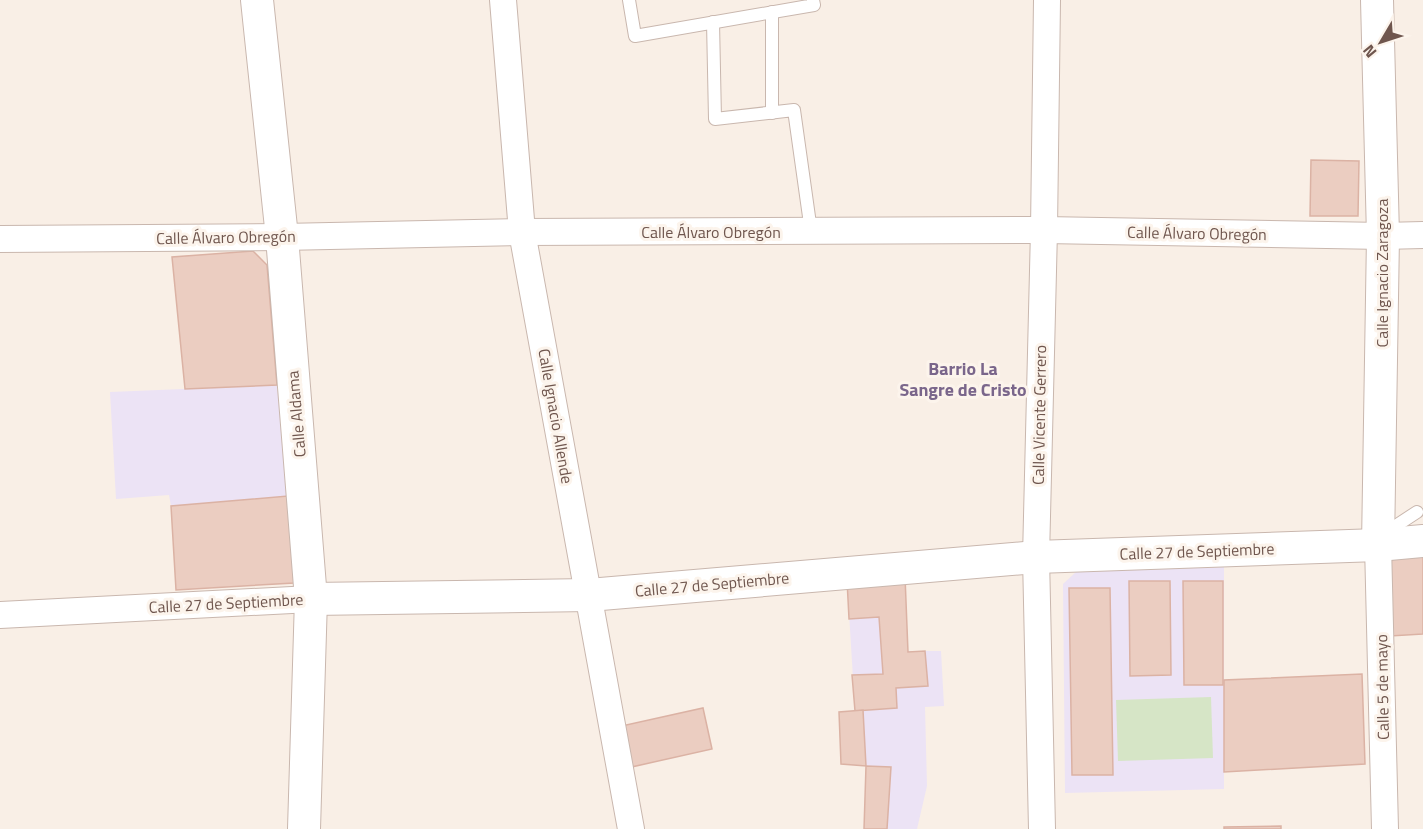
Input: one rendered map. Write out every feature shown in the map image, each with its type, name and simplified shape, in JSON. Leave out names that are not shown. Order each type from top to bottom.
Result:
[{"type":"street","name":"Calle Aldama","points":[[257,0],[282,237],[311,599],[304,829]]},
{"type":"street","name":"Calle Ignacio Allende","points":[[503,0],[522,232],[631,829]]},
{"type":"street","name":"Calle Vicente Gerrero","points":[[1042,829],[1036,557],[1047,0]]},
{"type":"street","name":"Calle Ignacio Zaragoza","points":[[1377,0],[1383,236],[1378,545]]},
{"type":"street","name":"Calle Álvaro Obregón","points":[[0,239],[522,232],[1044,230],[1423,235]]},
{"type":"street","name":"Calle 27 de Septiembre","points":[[0,615],[311,599],[589,595],[1036,557],[1378,545],[1420,526]]},
{"type":"street","name":"Calle 5 de mayo","points":[[1378,545],[1386,829]]},
{"type":"lane","points":[[629,0],[634,36],[814,5],[813,0]]},
{"type":"lane","points":[[772,12],[772,113]]},
{"type":"lane","points":[[713,22],[715,119],[794,110],[811,231]]},
{"type":"shaded area","points":[[277,385],[288,496],[171,506],[169,495],[116,499],[110,392]]},
{"type":"shaded area","points":[[1224,567],[1224,789],[1065,793],[1063,584],[1076,572]]},
{"type":"shaded area","points":[[905,576],[908,651],[941,651],[944,706],[925,707],[927,786],[917,829],[864,829],[866,766],[841,764],[839,712],[855,711],[847,580]]},
{"type":"green space","points":[[1211,697],[1213,758],[1118,761],[1116,700]]},
{"type":"building","points":[[1311,160],[1359,161],[1358,216],[1310,216]]},
{"type":"building","points":[[253,251],[267,265],[277,385],[185,389],[172,257]]},
{"type":"building","points":[[288,496],[294,583],[176,590],[171,506]]},
{"type":"building","points":[[1423,556],[1423,634],[1390,636],[1389,563],[1395,558]]},
{"type":"building","points":[[905,576],[908,652],[925,651],[928,686],[896,688],[897,708],[855,711],[852,675],[883,674],[879,617],[849,619],[847,580]]},
{"type":"building","points":[[1129,581],[1170,581],[1171,675],[1130,676]]},
{"type":"building","points":[[1183,581],[1223,581],[1223,685],[1184,685]]},
{"type":"building","points":[[1069,588],[1110,588],[1113,775],[1072,775]]},
{"type":"building","points":[[1362,674],[1365,764],[1224,772],[1224,680]]},
{"type":"building","points":[[703,708],[712,749],[627,768],[617,727]]},
{"type":"building","points":[[863,710],[866,766],[841,764],[839,712]]},
{"type":"building","points":[[866,766],[891,767],[887,829],[864,829]]},
{"type":"building","points":[[1281,826],[1281,829],[1224,829],[1224,827]]},
{"type":"district","name":"Barrio La Sangre de Cristo","points":[[963,378]]}]
